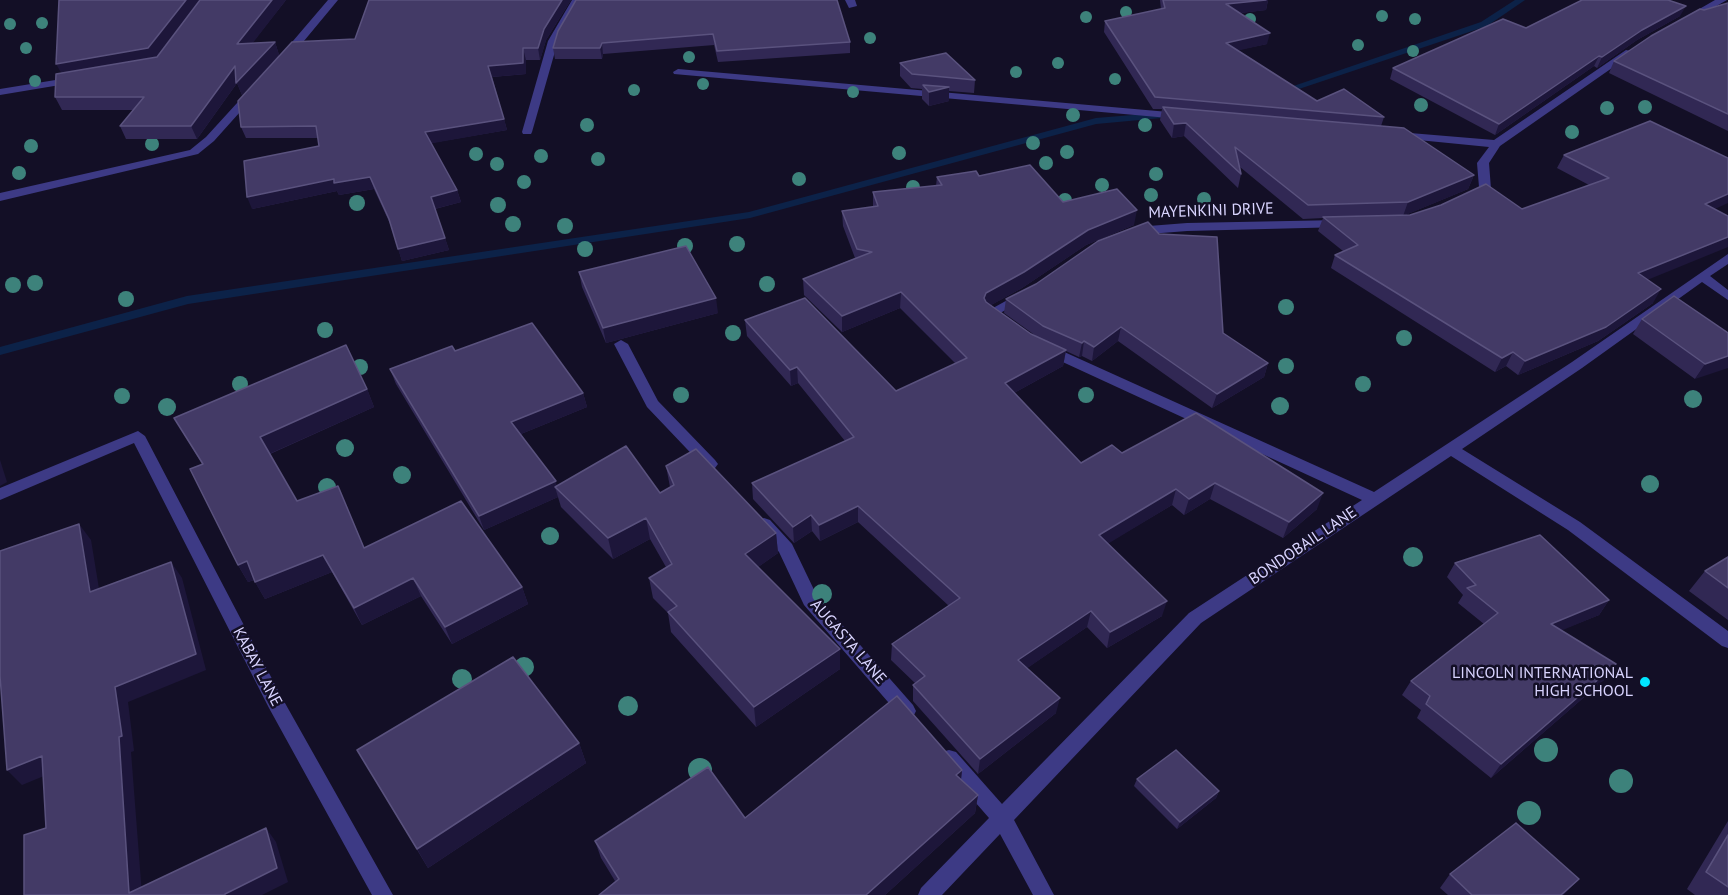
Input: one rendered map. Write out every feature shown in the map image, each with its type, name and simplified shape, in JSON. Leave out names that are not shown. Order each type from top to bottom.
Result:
[{"type":"street","points":[[274,69],[333,0]]},
{"type":"street","points":[[526,132],[553,41],[577,0]]},
{"type":"street","points":[[1671,27],[1722,0]]},
{"type":"street","points":[[1452,204],[1485,189],[1483,163],[1496,144],[1641,44]]},
{"type":"street","points":[[678,72],[1188,117]]},
{"type":"street","points":[[0,92],[91,77]]},
{"type":"street","points":[[0,197],[194,152],[210,139],[258,87]]},
{"type":"street","points":[[1390,134],[1496,144]]},
{"type":"street","name":"MAYENKINI DRIVE","points":[[1119,238],[1138,230],[1177,227],[1359,223]]},
{"type":"street","name":"BONDOBAIL LANE","points":[[928,895],[1195,618],[1449,448],[1577,366],[1728,258]]},
{"type":"street","points":[[1703,277],[1728,296]]},
{"type":"street","points":[[1008,326],[991,313],[1037,287]]},
{"type":"street","points":[[621,344],[652,404],[718,473]]},
{"type":"street","points":[[1035,345],[1374,498]]},
{"type":"street","name":"KABAY LANE","points":[[0,494],[138,436],[275,702],[383,895]]},
{"type":"street","points":[[1449,448],[1574,526],[1728,641]]},
{"type":"street","name":"AUGASTA LANE","points":[[755,515],[786,548],[810,600],[917,722]]},
{"type":"street","points":[[940,748],[1002,818],[1044,895]]},
{"type":"building","points":[[59,0],[186,0],[148,48],[56,64]]},
{"type":"building","points":[[200,0],[272,0],[237,44],[275,42],[236,83],[235,66],[191,126],[120,126],[144,97],[55,97],[56,74],[157,57]]},
{"type":"building","points":[[369,0],[562,0],[544,29],[538,48],[523,48],[523,63],[488,66],[504,119],[425,132],[457,190],[431,197],[445,238],[398,249],[389,219],[370,177],[334,183],[334,179],[247,197],[244,161],[319,146],[316,126],[241,127],[238,101],[292,42],[355,39]]},
{"type":"building","points":[[576,0],[837,0],[850,42],[717,51],[713,34],[602,43],[600,48],[553,48],[558,31]]},
{"type":"building","points":[[1163,0],[1266,0],[1226,4],[1270,33],[1226,43],[1317,101],[1344,89],[1384,117],[1155,97],[1105,21],[1165,8]]},
{"type":"building","points":[[1582,0],[1668,0],[1686,6],[1642,30],[1602,57],[1599,56],[1499,124],[1393,68],[1503,19],[1526,28]]},
{"type":"building","points":[[1728,3],[1728,114],[1614,61],[1651,36],[1700,9],[1704,10]]},
{"type":"building","points":[[946,53],[975,80],[912,74],[900,63]]},
{"type":"building","points":[[923,85],[949,87],[929,92]]},
{"type":"building","points":[[1163,107],[1404,128],[1474,175],[1408,202],[1308,205],[1235,147],[1241,174],[1186,123],[1174,124]]},
{"type":"building","points":[[1650,121],[1728,158],[1728,194],[1705,204],[1728,216],[1728,237],[1638,273],[1661,289],[1606,327],[1525,361],[1513,352],[1502,358],[1335,255],[1358,245],[1323,217],[1410,215],[1441,205],[1486,184],[1522,209],[1609,178],[1564,155]]},
{"type":"building","points":[[1030,165],[1063,202],[1117,189],[1137,210],[1088,230],[1024,272],[986,293],[984,298],[986,302],[1031,334],[1066,350],[1005,383],[1081,463],[1112,445],[1122,453],[1196,413],[1323,493],[1289,522],[1215,483],[1189,499],[1176,489],[1099,535],[1167,601],[1110,632],[1091,611],[1018,660],[1060,698],[980,759],[913,685],[925,676],[892,644],[960,598],[858,506],[819,525],[811,515],[793,527],[752,483],[854,437],[797,367],[790,370],[745,320],[805,298],[896,391],[967,358],[901,292],[842,316],[803,279],[872,252],[857,249],[842,211],[878,206],[873,192],[942,185],[937,177],[976,171],[979,176]]},
{"type":"building","points":[[1148,222],[1159,234],[1217,237],[1223,333],[1268,363],[1217,394],[1121,327],[1094,347],[1043,326],[1006,299],[1036,284],[1098,241]]},
{"type":"building","points":[[686,246],[716,298],[603,328],[579,272]]},
{"type":"building","points":[[1674,296],[1728,333],[1728,356],[1705,364],[1642,319]]},
{"type":"building","points":[[532,323],[583,393],[511,422],[556,481],[479,516],[390,369],[452,346],[455,351]]},
{"type":"building","points":[[346,345],[367,389],[260,437],[297,501],[338,486],[364,548],[461,501],[522,587],[445,627],[413,578],[354,608],[323,555],[255,582],[247,561],[238,565],[190,469],[203,464],[174,418]]},
{"type":"building","points":[[626,446],[660,493],[674,485],[666,466],[696,449],[776,533],[745,554],[840,649],[754,707],[668,612],[677,606],[649,578],[672,564],[646,518],[608,538],[555,487]]},
{"type":"building","points":[[79,524],[90,592],[171,562],[196,654],[115,687],[122,736],[119,737],[129,893],[266,828],[277,868],[225,895],[24,895],[24,835],[46,828],[42,756],[7,770],[0,676],[0,551]]},
{"type":"building","points":[[1540,535],[1609,600],[1551,624],[1616,664],[1501,764],[1426,704],[1430,696],[1411,681],[1498,613],[1467,588],[1476,585],[1455,563]]},
{"type":"building","points":[[1728,557],[1728,588],[1705,571]]},
{"type":"building","points":[[513,657],[579,743],[417,849],[357,750]]},
{"type":"building","points":[[897,696],[962,770],[956,775],[978,795],[866,895],[599,895],[619,879],[595,841],[708,767],[745,818]]},
{"type":"building","points":[[1176,750],[1219,791],[1180,822],[1137,779]]},
{"type":"building","points":[[1516,823],[1579,879],[1561,895],[1472,895],[1450,874]]},
{"type":"building","points":[[1728,835],[1728,887],[1706,872]]},
{"type":"waterway","points":[[1278,93],[1484,24],[1521,0]]},
{"type":"waterway","points":[[0,351],[187,300],[750,215],[1096,121],[1169,115]]},
{"type":"place","name":"LINCOLN INTERNATIONAL HIGH SCHOOL","points":[[1645,682]]}]
